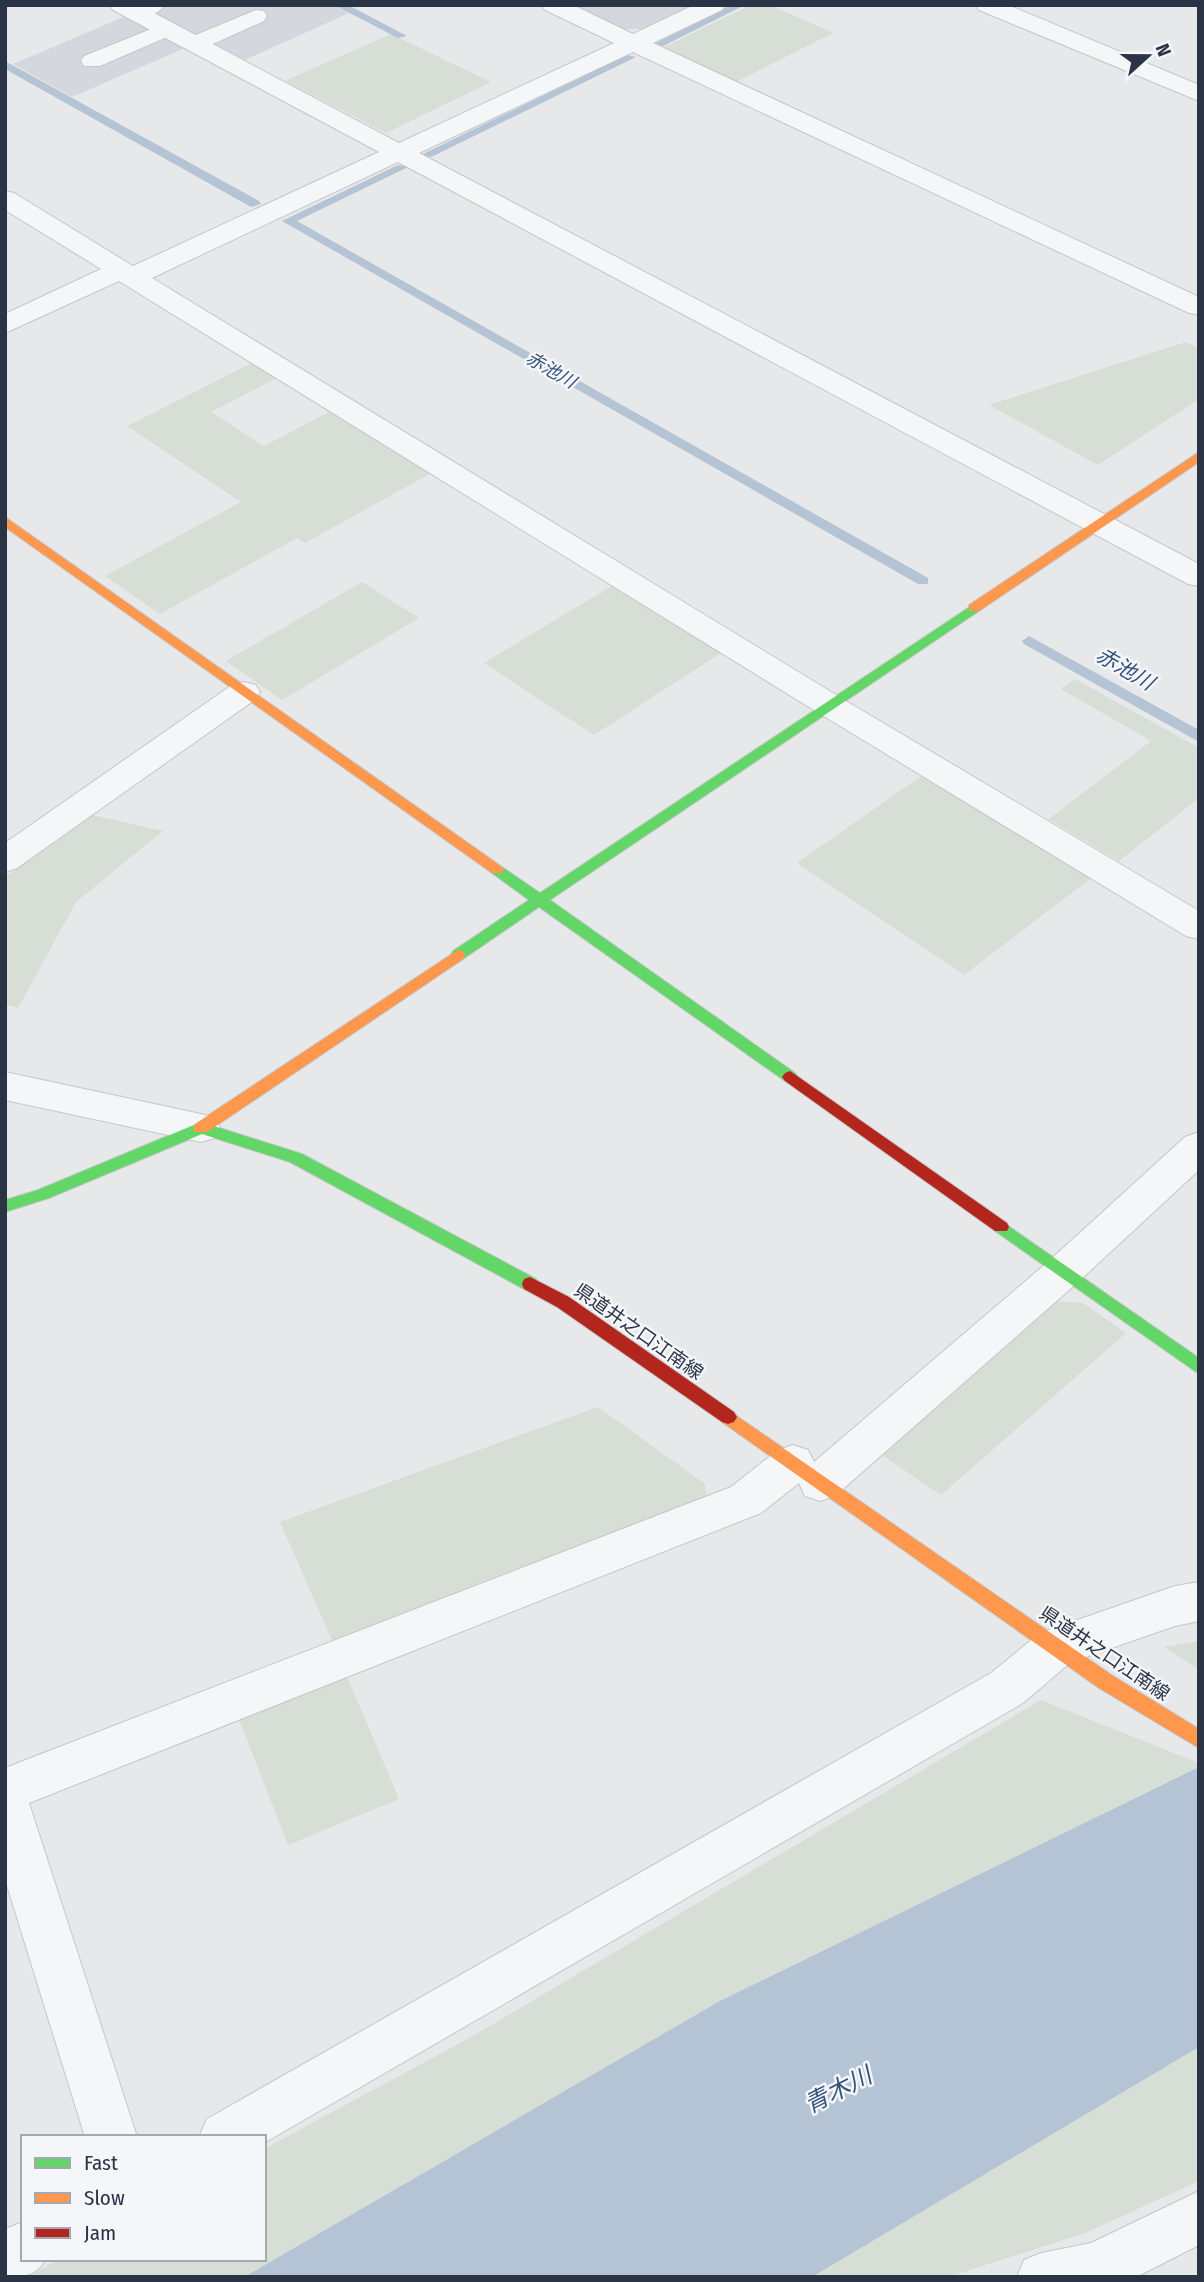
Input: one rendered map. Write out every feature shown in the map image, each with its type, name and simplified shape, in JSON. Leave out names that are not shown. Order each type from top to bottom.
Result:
[{"type":"street","points":[[554,5],[1199,307]]},
{"type":"street","points":[[5,325],[398,153],[714,5]]},
{"type":"street","points":[[987,5],[1199,93]]},
{"type":"street","points":[[137,8],[166,29],[1199,577]]},
{"type":"street","points":[[5,199],[829,705],[1199,927]]},
{"type":"street","points":[[5,1206],[43,1194],[201,1128],[1199,456]]},
{"type":"street","points":[[5,521],[1199,1367]]},
{"type":"street","points":[[5,860],[244,692]]},
{"type":"street","points":[[5,1086],[201,1128]]},
{"type":"street","name":"県道井之口江南線","points":[[201,1128],[296,1158],[563,1302],[1056,1647],[1199,1739]]},
{"type":"street","points":[[5,1790],[746,1500],[807,1473],[1063,1272],[1199,1147]]},
{"type":"street","points":[[228,2135],[1007,1688],[1056,1647],[1175,1606],[1199,1601]]},
{"type":"street","points":[[5,1802],[110,2135]]},
{"type":"street","points":[[1088,2271],[1199,2217]]},
{"type":"street","points":[[5,2258],[21,2249]]},
{"type":"lane","points":[[194,44],[256,16]]},
{"type":"lane","points":[[92,61],[166,29]]},
{"type":"lane","points":[[1041,2277],[1088,2271]]},
{"type":"shaded area","points":[[139,5],[332,5],[349,13],[245,60]]},
{"type":"shaded area","points":[[571,5],[695,5],[644,29],[621,29]]},
{"type":"shaded area","points":[[751,5],[770,5],[833,33],[736,82],[662,48]]},
{"type":"shaded area","points":[[126,16],[185,48],[72,97],[13,64]]},
{"type":"shaded area","points":[[391,34],[491,82],[386,133],[285,81]]},
{"type":"shaded area","points":[[1186,342],[1199,349],[1199,399],[1098,465],[989,405]]},
{"type":"shaded area","points":[[254,362],[279,377],[211,412],[264,446],[333,410],[433,472],[305,543],[297,538],[160,614],[105,576],[241,502],[127,426]]},
{"type":"shaded area","points":[[362,582],[419,618],[282,700],[226,661]]},
{"type":"shaded area","points":[[615,584],[724,651],[594,735],[484,663]]},
{"type":"shaded area","points":[[1075,679],[1199,748],[1199,798],[1119,861],[1049,819],[1151,741],[1061,689]]},
{"type":"shaded area","points":[[927,772],[1095,875],[964,975],[797,863]]},
{"type":"shaded area","points":[[92,815],[163,831],[76,902],[18,1008],[5,1004],[5,877]]},
{"type":"shaded area","points":[[1053,1301],[1083,1303],[1126,1333],[941,1495],[879,1453]]},
{"type":"shaded area","points":[[598,1407],[705,1484],[707,1505],[335,1647],[280,1522]]},
{"type":"shaded area","points":[[1199,1641],[1199,1670],[1164,1647]]},
{"type":"shaded area","points":[[345,1672],[399,1799],[288,1845],[237,1714]]},
{"type":"shaded area","points":[[1041,1700],[1199,1763],[1199,1767],[718,2002],[244,2277],[27,2277],[56,2261],[266,2261],[266,2148],[473,2036]]},
{"type":"shaded area","points":[[1199,2047],[1199,2181],[1085,2233],[948,2277],[812,2277]]},
{"type":"water","name":"青木川","points":[[1199,1767],[1199,2047],[812,2277],[244,2277],[718,2002]]},
{"type":"waterway","points":[[339,5],[402,36]]},
{"type":"waterway","points":[[659,44],[740,5]]},
{"type":"waterway","name":"赤池川","points":[[427,155],[631,57]]},
{"type":"waterway","points":[[5,64],[255,204]]},
{"type":"waterway","name":"赤池川","points":[[402,167],[288,221],[923,581]]},
{"type":"waterway","name":"赤池川","points":[[1029,641],[1199,737]]},
{"type":"traffic: fast","points":[[458,955],[974,608]]},
{"type":"traffic: fast","points":[[497,870],[790,1077]]},
{"type":"traffic: fast","points":[[5,1206],[43,1194],[201,1128],[296,1158],[530,1284]]},
{"type":"traffic: fast","points":[[1001,1227],[1199,1367]]},
{"type":"traffic: slow","points":[[974,608],[1199,456]]},
{"type":"traffic: slow","points":[[5,521],[497,870]]},
{"type":"traffic: slow","points":[[201,1128],[458,955]]},
{"type":"traffic: slow","points":[[728,1417],[1106,1682],[1199,1739]]},
{"type":"traffic: jam","points":[[790,1077],[1001,1227]]},
{"type":"traffic: jam","points":[[530,1284],[563,1302],[728,1417]]}]
